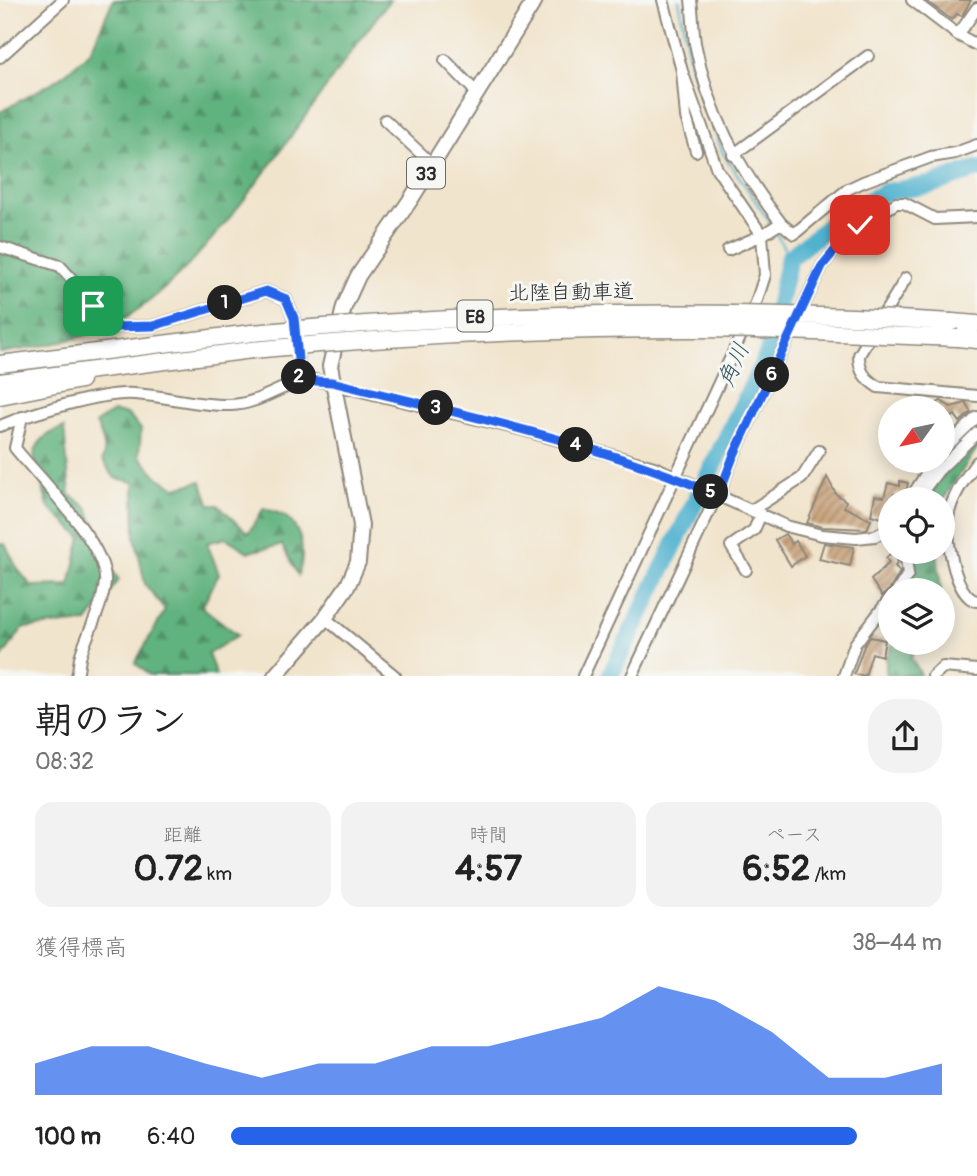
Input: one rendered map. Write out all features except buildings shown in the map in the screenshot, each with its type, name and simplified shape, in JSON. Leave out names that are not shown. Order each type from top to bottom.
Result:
[{"type":"highway","name":"北陸自動車道","points":[[0,364],[252,333],[412,319],[545,313],[732,311],[977,324]]},
{"type":"highway","name":"北陸自動車道","points":[[0,382],[224,353],[401,337],[545,331],[731,330],[977,340]]},
{"type":"highway","points":[[0,396],[224,353]]},
{"type":"main road","name":"33","points":[[275,676],[325,618],[348,585],[360,550],[361,525],[332,382],[332,352],[349,294],[535,0]]},
{"type":"street","points":[[0,57],[63,0]]},
{"type":"street","points":[[583,676],[756,303],[765,275],[762,235],[717,169],[682,71],[663,0]]},
{"type":"street","points":[[691,0],[698,55],[733,155],[781,223],[794,234],[848,189],[863,181],[931,157],[955,153],[977,145]]},
{"type":"street","points":[[912,0],[958,35],[977,45]]},
{"type":"street","points":[[958,35],[977,8]]},
{"type":"street","points":[[733,155],[868,56]]},
{"type":"street","points":[[445,60],[476,92]]},
{"type":"street","points":[[682,71],[686,117],[696,151]]},
{"type":"street","points":[[385,120],[432,163]]},
{"type":"street","points":[[721,496],[733,457],[822,266],[845,238],[896,203],[904,203],[935,219],[977,217]]},
{"type":"street","points":[[728,250],[781,223]]},
{"type":"street","points":[[0,247],[60,267],[114,327],[153,326],[266,291],[286,299],[294,318],[300,380]]},
{"type":"street","points":[[906,278],[859,355],[859,368],[866,379],[878,387],[977,397]]},
{"type":"street","points":[[0,426],[22,417],[132,393],[231,405],[259,401],[300,380],[332,382],[523,429],[675,476],[786,526],[822,535],[856,538],[878,534]]},
{"type":"street","points":[[956,437],[977,416]]},
{"type":"street","points":[[22,417],[15,448],[78,523],[102,562],[105,579],[100,609],[80,656],[77,676]]},
{"type":"street","points":[[926,487],[938,471],[977,433]]},
{"type":"street","points":[[746,570],[731,546],[754,530],[757,512],[802,478],[819,451]]},
{"type":"street","points":[[977,463],[964,479],[947,522],[961,592],[970,600],[977,601]]},
{"type":"street","points":[[632,676],[715,499],[721,496]]},
{"type":"street","points":[[844,676],[855,643],[878,614]]},
{"type":"street","points":[[325,618],[395,676]]},
{"type":"street","points":[[933,676],[943,667],[977,670]]},
{"type":"green space","points":[[113,0],[390,0],[243,201],[170,283],[137,310],[105,328],[60,342],[0,353],[0,112],[60,78],[90,52]]},
{"type":"green space","points":[[113,412],[127,414],[141,429],[139,456],[158,477],[176,488],[201,481],[210,505],[218,505],[248,533],[264,508],[286,517],[300,537],[302,560],[298,575],[282,545],[248,552],[226,538],[207,543],[219,574],[202,607],[238,635],[208,654],[216,675],[150,675],[135,663],[165,610],[145,584],[135,537],[134,482],[115,478],[102,460],[104,447],[96,423]]},
{"type":"green space","points":[[64,428],[70,495],[88,508],[108,564],[119,580],[87,622],[23,628],[0,660],[0,544],[5,544],[18,570],[32,586],[70,585],[81,537],[48,507],[34,456],[44,438]]},
{"type":"green space","points":[[977,438],[977,448],[952,487],[934,487],[944,473],[956,472],[956,461]]},
{"type":"green space","points":[[912,564],[938,564],[940,578],[912,578]]},
{"type":"green space","points":[[888,655],[912,655],[911,658],[921,675],[886,675]]},
{"type":"waterway","points":[[679,0],[690,63],[723,153],[771,224]]},
{"type":"waterway","name":"角川","points":[[610,676],[768,353],[789,258],[848,211],[885,192],[930,185],[977,169]]},
{"type":"waterway","points":[[774,229],[789,258]]},
{"type":"route","points":[[93,306],[114,327],[153,326],[266,291],[286,299],[294,318],[300,380],[332,382],[523,429],[654,467],[722,497],[722,486],[733,457],[822,266],[845,238],[860,225]]}]
